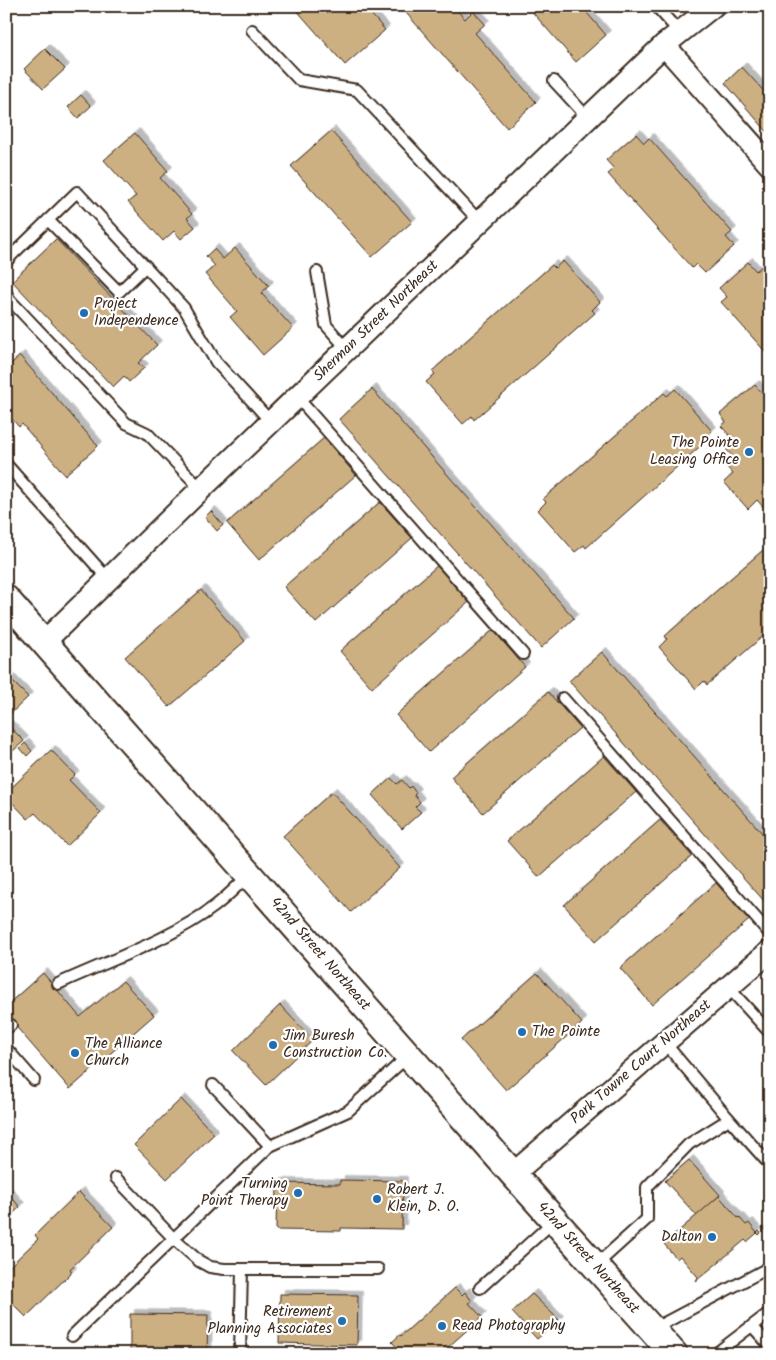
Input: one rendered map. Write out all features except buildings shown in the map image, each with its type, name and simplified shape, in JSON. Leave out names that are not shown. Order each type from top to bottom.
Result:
[{"type":"street","name":"Sherman Street Northeast","points":[[45,641],[201,488],[588,118],[672,39],[713,6]]},
{"type":"street","points":[[672,39],[770,165]]},
{"type":"street","name":"42nd Street Northeast","points":[[7,601],[45,641],[512,1174],[674,1354]]},
{"type":"street","name":"Park Towne Court Northeast","points":[[512,1174],[770,951]]},
{"type":"lane","points":[[656,6],[672,39]]},
{"type":"lane","points":[[252,30],[299,80],[357,90],[480,222]]},
{"type":"lane","points":[[554,81],[588,118]]},
{"type":"lane","points":[[6,262],[77,192],[184,308],[216,362],[271,422]]},
{"type":"lane","points":[[48,220],[119,292],[146,266]]},
{"type":"lane","points":[[317,272],[326,325],[347,348]]},
{"type":"lane","points":[[6,293],[10,300],[126,424],[147,434],[201,488]]},
{"type":"lane","points":[[297,397],[523,654]]},
{"type":"lane","points":[[6,464],[108,579]]},
{"type":"lane","points":[[563,698],[770,934]]},
{"type":"lane","points":[[58,984],[168,934],[190,922],[215,905],[250,874]]},
{"type":"lane","points":[[728,987],[770,1033]]},
{"type":"lane","points":[[664,1042],[770,1165]]},
{"type":"lane","points":[[6,1048],[34,1080]]},
{"type":"lane","points":[[72,1336],[270,1146],[348,1111],[409,1056]]},
{"type":"lane","points":[[213,1085],[270,1146]]},
{"type":"lane","points":[[595,1266],[647,1219],[647,1187],[689,1144],[729,1119]]},
{"type":"lane","points":[[116,1178],[174,1239],[199,1261],[210,1267],[242,1269],[378,1269]]},
{"type":"lane","points":[[480,1288],[555,1221]]},
{"type":"lane","points":[[652,1329],[770,1267]]},
{"type":"lane","points":[[240,1354],[242,1269]]},
{"type":"lane","points":[[715,1354],[770,1312]]},
{"type":"lane","points":[[752,1326],[770,1346]]},
{"type":"place","name":"Project Independence","points":[[84,313]]},
{"type":"place","name":"The Pointe Leasing Office","points":[[749,452]]},
{"type":"place","name":"The Pointe","points":[[522,1032]]},
{"type":"place","name":"Jim Buresh Construction Co.","points":[[273,1045]]},
{"type":"place","name":"The Alliance Church","points":[[75,1053]]},
{"type":"place","name":"Turning Point Therapy","points":[[298,1193]]},
{"type":"place","name":"Robert J. Klein, D. O.","points":[[377,1199]]},
{"type":"place","name":"Dalton","points":[[712,1237]]},
{"type":"place","name":"Retirement Planning Associates","points":[[342,1321]]},
{"type":"place","name":"Read Photography","points":[[442,1326]]}]
